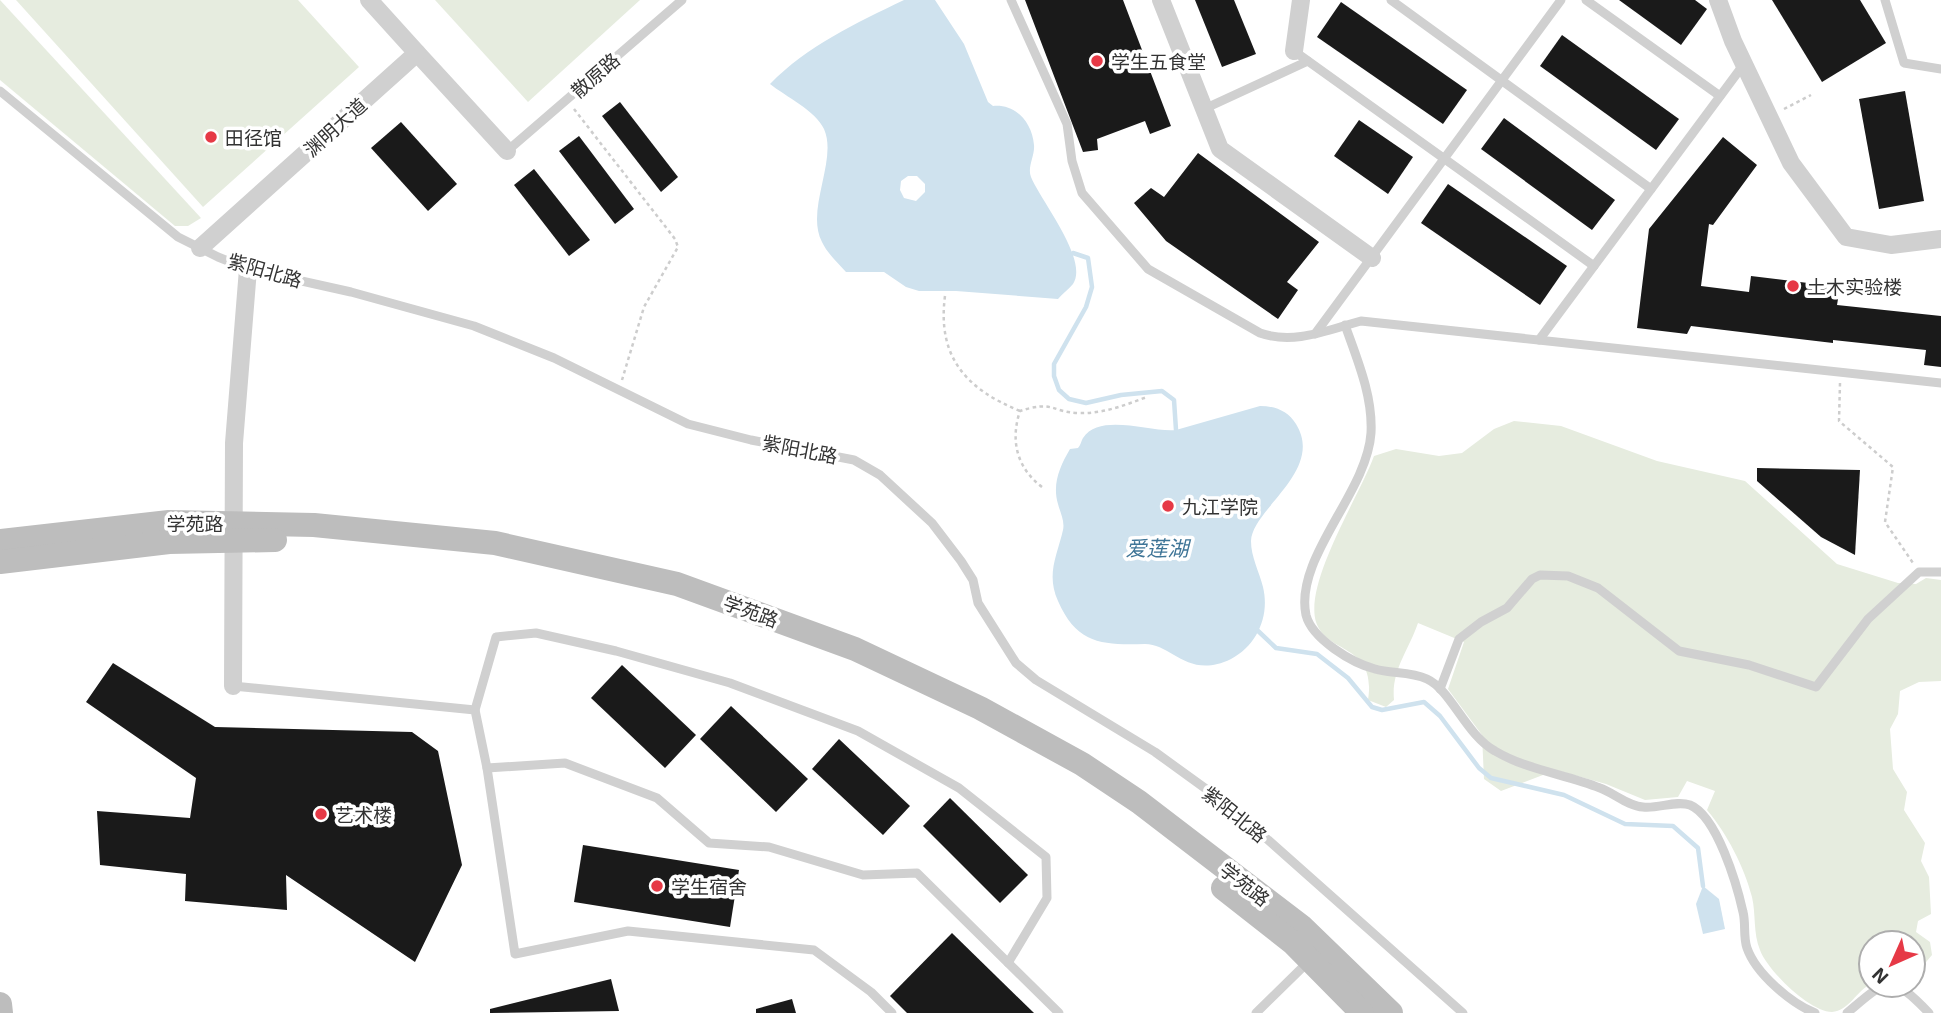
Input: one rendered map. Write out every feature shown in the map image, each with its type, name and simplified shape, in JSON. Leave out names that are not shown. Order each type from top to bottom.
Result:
[{"type":"street","points":[[369,0],[507,151]]},
{"type":"street","points":[[1161,0],[1220,149],[1372,258]]},
{"type":"street","points":[[1301,0],[1301,56]]},
{"type":"street","points":[[1718,0],[1744,64],[1791,163],[1846,237],[1891,245],[1941,239]]},
{"type":"street","name":"渊明大道","points":[[200,248],[417,53]]},
{"type":"street","points":[[233,687],[234,443],[248,269]]},
{"type":"street","name":"学苑路","points":[[0,541],[169,522],[314,524],[495,543],[677,584],[855,649],[980,708],[1082,764],[1139,802],[1301,926],[1391,1013]]},
{"type":"street","name":"学苑路","points":[[0,562],[169,542],[314,539],[491,558],[675,600],[841,659],[971,719],[1077,777],[1149,829],[1293,943],[1363,1013]]},
{"type":"street","points":[[0,1004],[1,1013]]},
{"type":"lane","name":"散原路","points":[[507,151],[682,0]]},
{"type":"lane","points":[[1011,0],[1068,124],[1072,161],[1082,193],[1135,258],[1148,269],[1260,333],[1278,339],[1315,334],[1361,321],[1941,383]]},
{"type":"lane","points":[[1391,0],[1651,189]]},
{"type":"lane","points":[[1315,334],[1560,0]]},
{"type":"lane","points":[[1586,0],[1720,96]]},
{"type":"lane","points":[[1885,0],[1904,63],[1941,69]]},
{"type":"lane","points":[[1204,110],[1301,56],[1594,266]]},
{"type":"lane","points":[[1539,340],[1744,64]]},
{"type":"lane","name":"紫阳北路","points":[[0,91],[178,237],[248,269],[351,292],[474,326],[554,358],[710,431],[854,460],[880,475],[907,496],[961,561],[990,624],[1016,663],[1036,680],[1155,752],[1231,807],[1463,1013]]},
{"type":"lane","points":[[1345,325],[1366,391],[1371,433],[1356,485],[1317,556],[1305,602],[1306,616],[1320,635],[1350,658],[1377,670],[1428,679],[1440,689],[1483,744],[1519,763],[1601,788],[1641,807],[1687,804],[1702,813],[1721,847],[1744,913],[1746,947],[1753,960],[1770,980],[1805,1009],[1815,1013]]},
{"type":"lane","points":[[1440,689],[1458,639],[1481,621],[1507,608],[1532,579],[1540,575],[1568,576],[1598,588],[1679,651],[1749,665],[1816,687],[1868,619],[1919,572],[1941,572]]},
{"type":"lane","points":[[892,1013],[872,992],[814,950],[628,931],[515,954],[487,768],[475,710],[496,637],[536,633],[616,651],[730,684],[858,731],[960,788],[1046,857],[1047,898],[1008,963]]},
{"type":"lane","points":[[233,687],[475,710]]},
{"type":"lane","points":[[487,768],[565,763],[657,798],[709,843],[769,847],[863,875],[918,873],[1059,1013]]},
{"type":"lane","points":[[1256,1013],[1310,960]]},
{"type":"lane","points":[[1847,1013],[1877,987],[1890,985],[1900,986],[1909,992],[1929,1013]]},
{"type":"path","points":[[1769,117],[1811,95]]},
{"type":"path","points":[[567,99],[676,239],[678,247],[645,307],[628,355],[620,390]]},
{"type":"path","points":[[945,296],[946,347],[968,382],[997,402],[1020,411],[1045,405],[1076,413],[1110,410],[1147,397]]},
{"type":"path","points":[[1840,372],[1839,421],[1893,467],[1885,522],[1919,572]]},
{"type":"path","points":[[1020,411],[1014,440],[1019,459],[1028,476],[1042,486]]},
{"type":"shaded area","points":[[0,0],[201,218],[188,226],[175,226],[0,80]]},
{"type":"shaded area","name":"田径馆","points":[[16,0],[298,0],[359,67],[203,207]]},
{"type":"shaded area","points":[[435,0],[640,0],[528,102]]},
{"type":"shaded area","points":[[1514,421],[1561,426],[1657,461],[1745,481],[1837,564],[1898,583],[1916,584],[1926,578],[1941,580],[1941,681],[1919,682],[1900,691],[1898,714],[1890,729],[1893,769],[1907,792],[1904,810],[1925,843],[1921,861],[1929,877],[1931,914],[1918,921],[1917,929],[1857,929],[1857,995],[1838,1011],[1823,1010],[1801,998],[1764,958],[1756,937],[1752,897],[1740,862],[1707,810],[1715,791],[1687,781],[1678,797],[1645,800],[1606,784],[1556,770],[1501,791],[1484,779],[1482,735],[1448,689],[1464,642],[1418,623],[1395,679],[1394,700],[1386,707],[1368,700],[1369,682],[1365,668],[1350,652],[1330,640],[1316,622],[1314,605],[1325,563],[1374,456],[1396,449],[1439,456],[1462,453],[1494,429]]},
{"type":"shaded area","points":[[1927,940],[1930,942],[1932,955],[1927,961]]},
{"type":"water","points":[[904,0],[935,0],[964,44],[988,102],[993,106],[1016,111],[1030,129],[1034,145],[1031,177],[1062,230],[1075,261],[1073,284],[1058,299],[956,291],[919,291],[906,287],[884,272],[846,272],[824,246],[818,229],[817,215],[827,155],[824,129],[807,110],[770,84],[784,70],[816,47]],"holes":[[[908,176],[917,176],[925,184],[925,192],[916,201],[904,198],[900,190],[901,181]]]},
{"type":"water","name":"爱莲湖","points":[[1260,406],[1276,408],[1289,416],[1296,424],[1302,441],[1301,458],[1295,473],[1254,529],[1252,553],[1263,587],[1265,609],[1259,629],[1248,646],[1231,659],[1203,666],[1155,646],[1104,642],[1083,634],[1066,616],[1058,601],[1053,582],[1063,527],[1056,497],[1057,482],[1070,449],[1078,448],[1091,430],[1101,426],[1127,425],[1176,430]]},
{"type":"water","points":[[1703,886],[1719,899],[1725,929],[1703,934],[1696,904]]},
{"type":"building","name":"学生五食堂","points":[[1025,0],[1123,0],[1171,126],[1150,134],[1145,121],[1097,139],[1098,150],[1083,152]]},
{"type":"building","points":[[1195,0],[1234,0],[1256,54],[1222,67]]},
{"type":"building","points":[[1619,0],[1695,0],[1707,9],[1681,45]]},
{"type":"building","points":[[1772,0],[1860,0],[1886,43],[1822,82]]},
{"type":"building","points":[[1341,2],[1467,90],[1443,124],[1317,37]]},
{"type":"building","points":[[1562,35],[1679,119],[1656,150],[1540,66]]},
{"type":"building","points":[[1905,91],[1924,201],[1879,209],[1859,99]]},
{"type":"building","points":[[620,102],[678,177],[661,192],[602,116]]},
{"type":"building","points":[[1504,118],[1615,200],[1592,230],[1481,149]]},
{"type":"building","points":[[1359,120],[1413,157],[1388,194],[1334,156]]},
{"type":"building","points":[[401,122],[457,184],[428,211],[371,148]]},
{"type":"building","points":[[579,136],[634,209],[615,224],[559,151]]},
{"type":"building","points":[[1723,137],[1757,165],[1713,225],[1709,224],[1701,286],[1749,292],[1751,276],[1840,287],[1837,305],[1941,316],[1941,367],[1924,365],[1926,350],[1833,340],[1833,343],[1691,326],[1687,334],[1637,328],[1649,229]]},
{"type":"building","points":[[1198,153],[1319,242],[1287,282],[1298,290],[1278,319],[1166,241],[1134,203],[1151,188],[1164,197]]},
{"type":"building","points":[[534,169],[590,240],[569,256],[514,185]]},
{"type":"building","points":[[1448,184],[1567,266],[1540,305],[1421,223]]},
{"type":"building","points":[[1757,468],[1860,470],[1855,555],[1821,537],[1757,481]]},
{"type":"building","name":"艺术楼","points":[[113,663],[215,727],[412,732],[438,751],[462,865],[415,962],[286,875],[287,910],[185,901],[186,874],[100,865],[97,811],[190,818],[196,778],[86,702]]},
{"type":"building","points":[[622,665],[696,735],[665,768],[591,698]]},
{"type":"building","points":[[731,706],[808,779],[776,812],[700,739]]},
{"type":"building","points":[[839,739],[910,806],[883,835],[812,769]]},
{"type":"building","points":[[950,798],[1028,875],[1000,903],[923,826]]},
{"type":"building","name":"学生宿舍","points":[[583,845],[739,870],[730,927],[574,902]]},
{"type":"building","points":[[952,933],[1034,1013],[907,1013],[890,996]]},
{"type":"building","points":[[611,979],[619,1011],[490,1013],[490,1009]]},
{"type":"building","points":[[792,999],[796,1013],[756,1013],[756,1009]]},
{"type":"waterway","points":[[1073,253],[1088,258],[1092,287],[1086,307],[1054,364],[1054,376],[1059,390],[1069,399],[1086,403],[1121,395],[1162,391],[1174,400],[1176,430]]},
{"type":"waterway","points":[[1256,629],[1276,648],[1317,654],[1348,678],[1372,707],[1382,710],[1424,702],[1440,716],[1479,768],[1491,778],[1564,795],[1625,824],[1673,826],[1698,848],[1703,886]]},
{"type":"place","name":"学生五食堂","points":[[1097,61]]},
{"type":"place","name":"田径馆","points":[[211,137]]},
{"type":"place","name":"土木实验楼","points":[[1793,286]]},
{"type":"place","name":"九江学院","points":[[1168,506]]},
{"type":"place","name":"艺术楼","points":[[321,814]]},
{"type":"place","name":"学生宿舍","points":[[657,886]]}]
